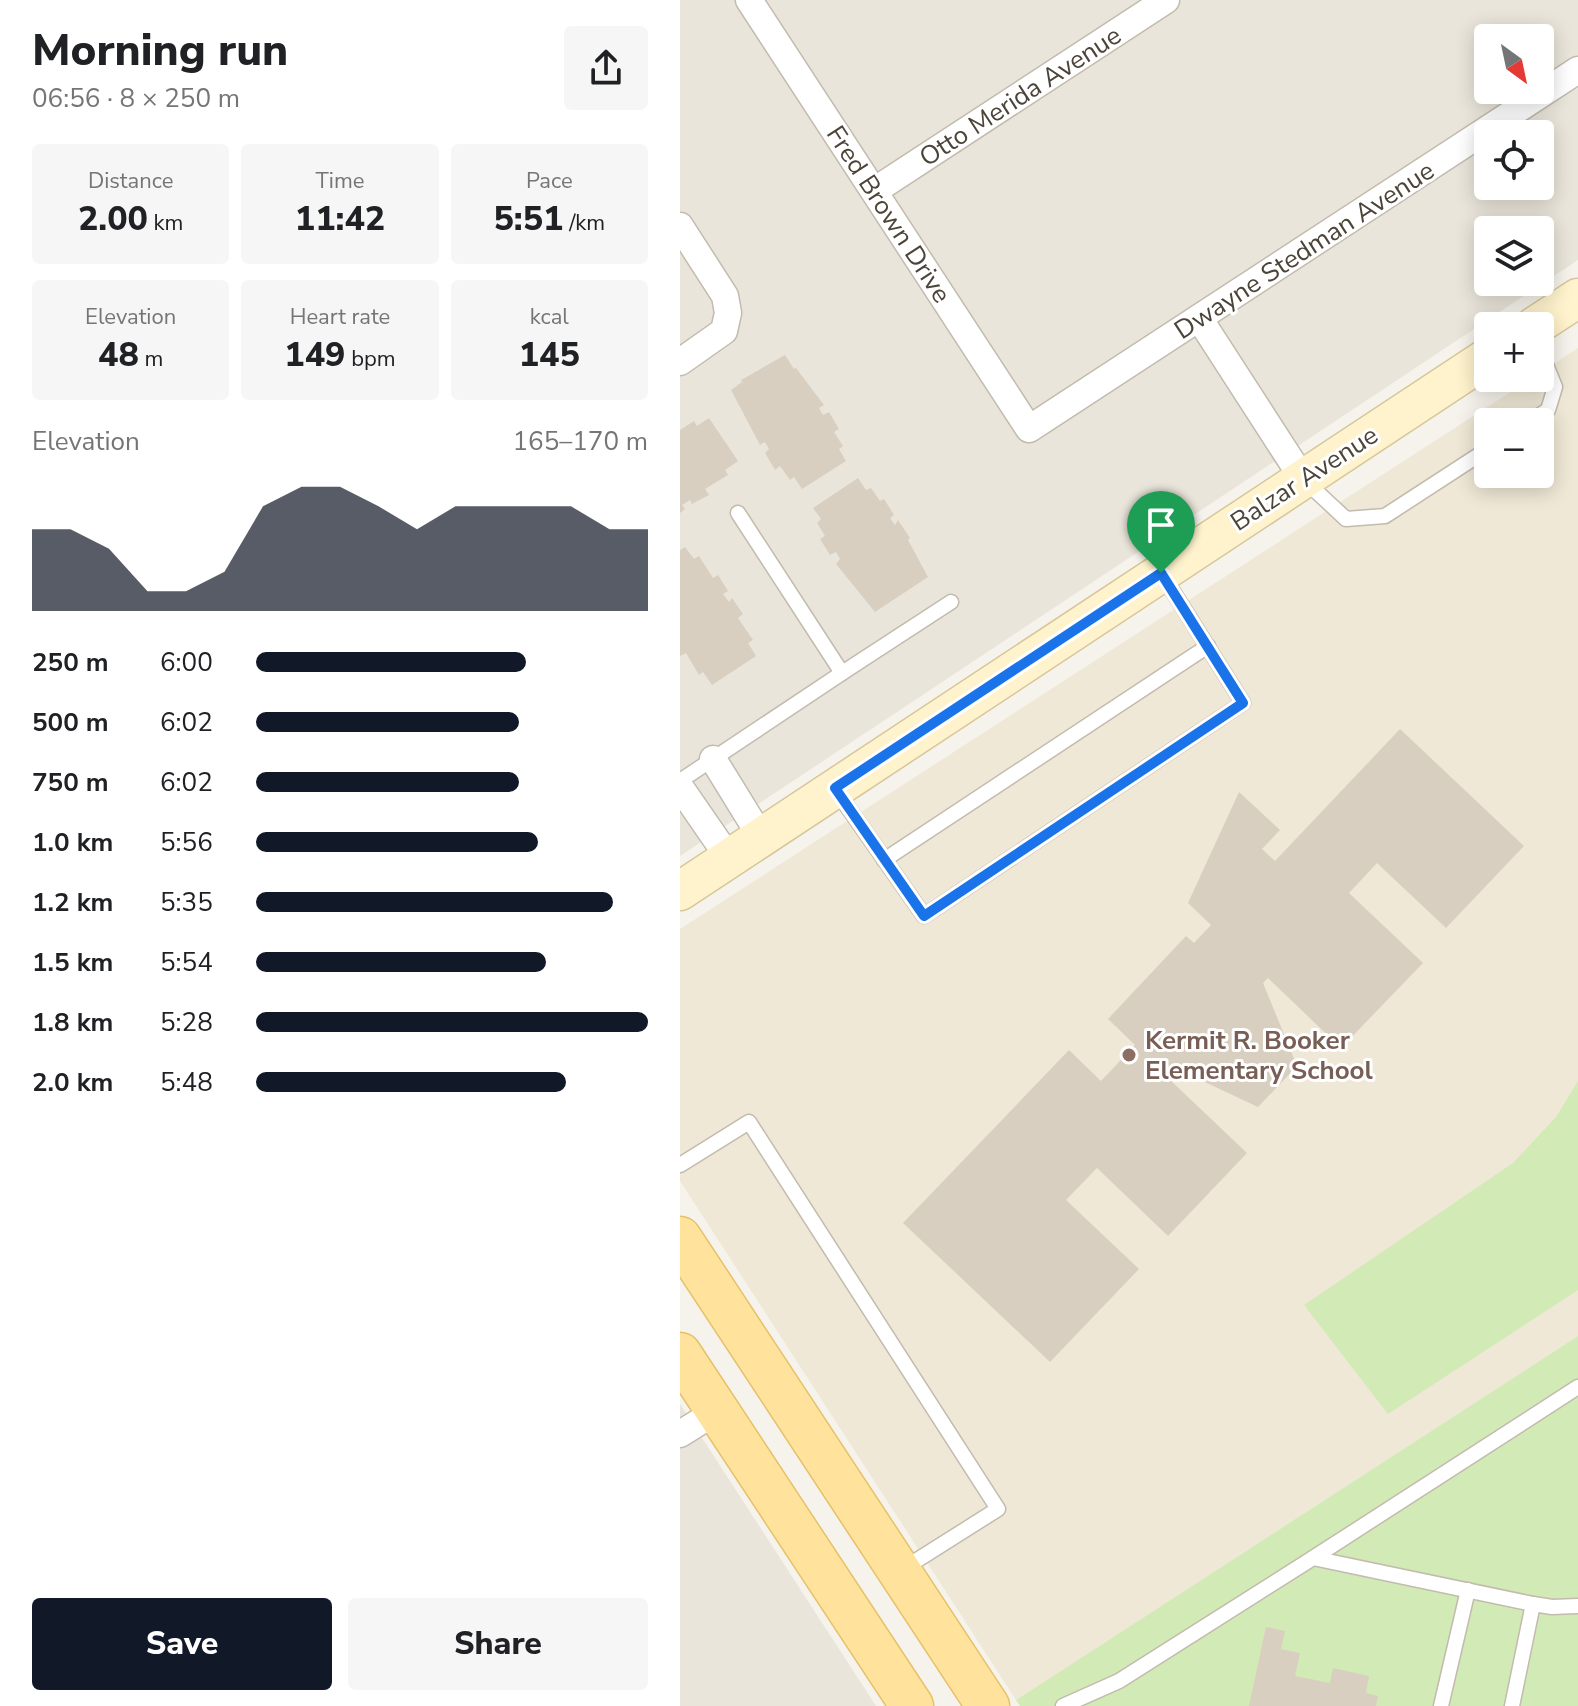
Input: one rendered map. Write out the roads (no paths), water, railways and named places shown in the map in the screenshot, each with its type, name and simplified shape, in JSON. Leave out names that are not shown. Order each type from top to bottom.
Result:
[{"type":"main road","points":[[680,1238],[988,1706]]},
{"type":"main road","points":[[680,1354],[912,1706]]},
{"type":"street","name":"Fred Brown Drive","points":[[749,0],[1029,429]]},
{"type":"street","name":"Otto Merida Avenue","points":[[874,191],[1166,0]]},
{"type":"street","name":"Dwayne Stedman Avenue","points":[[1029,429],[1578,70]]},
{"type":"street","points":[[680,226],[725,296],[728,313],[724,331],[680,362]]},
{"type":"street","points":[[1554,314],[1578,298]]},
{"type":"street","points":[[1199,318],[1303,479]]},
{"type":"street","name":"Balzar Avenue","points":[[680,891],[1474,366]]},
{"type":"street","points":[[713,759],[761,837]]},
{"type":"street","points":[[680,784],[729,858]]},
{"type":"street","points":[[680,1434],[717,1411]]},
{"type":"lane","points":[[1303,479],[1346,519],[1385,516],[1474,458]]},
{"type":"lane","points":[[738,513],[842,673]]},
{"type":"lane","points":[[835,788],[924,916],[1243,703],[1161,573]]},
{"type":"lane","points":[[680,784],[951,602]]},
{"type":"lane","points":[[884,860],[1208,646]]},
{"type":"lane","points":[[680,1165],[749,1122],[998,1509],[899,1572]]},
{"type":"lane","points":[[1063,1706],[1119,1681],[1578,1387]]},
{"type":"lane","points":[[1313,1558],[1533,1604],[1578,1606]]},
{"type":"lane","points":[[1441,1706],[1468,1590]]},
{"type":"lane","points":[[1512,1706],[1533,1604]]},
{"type":"place","name":"Kermit R. Booker Elementary School","points":[[1129,1055]]}]
